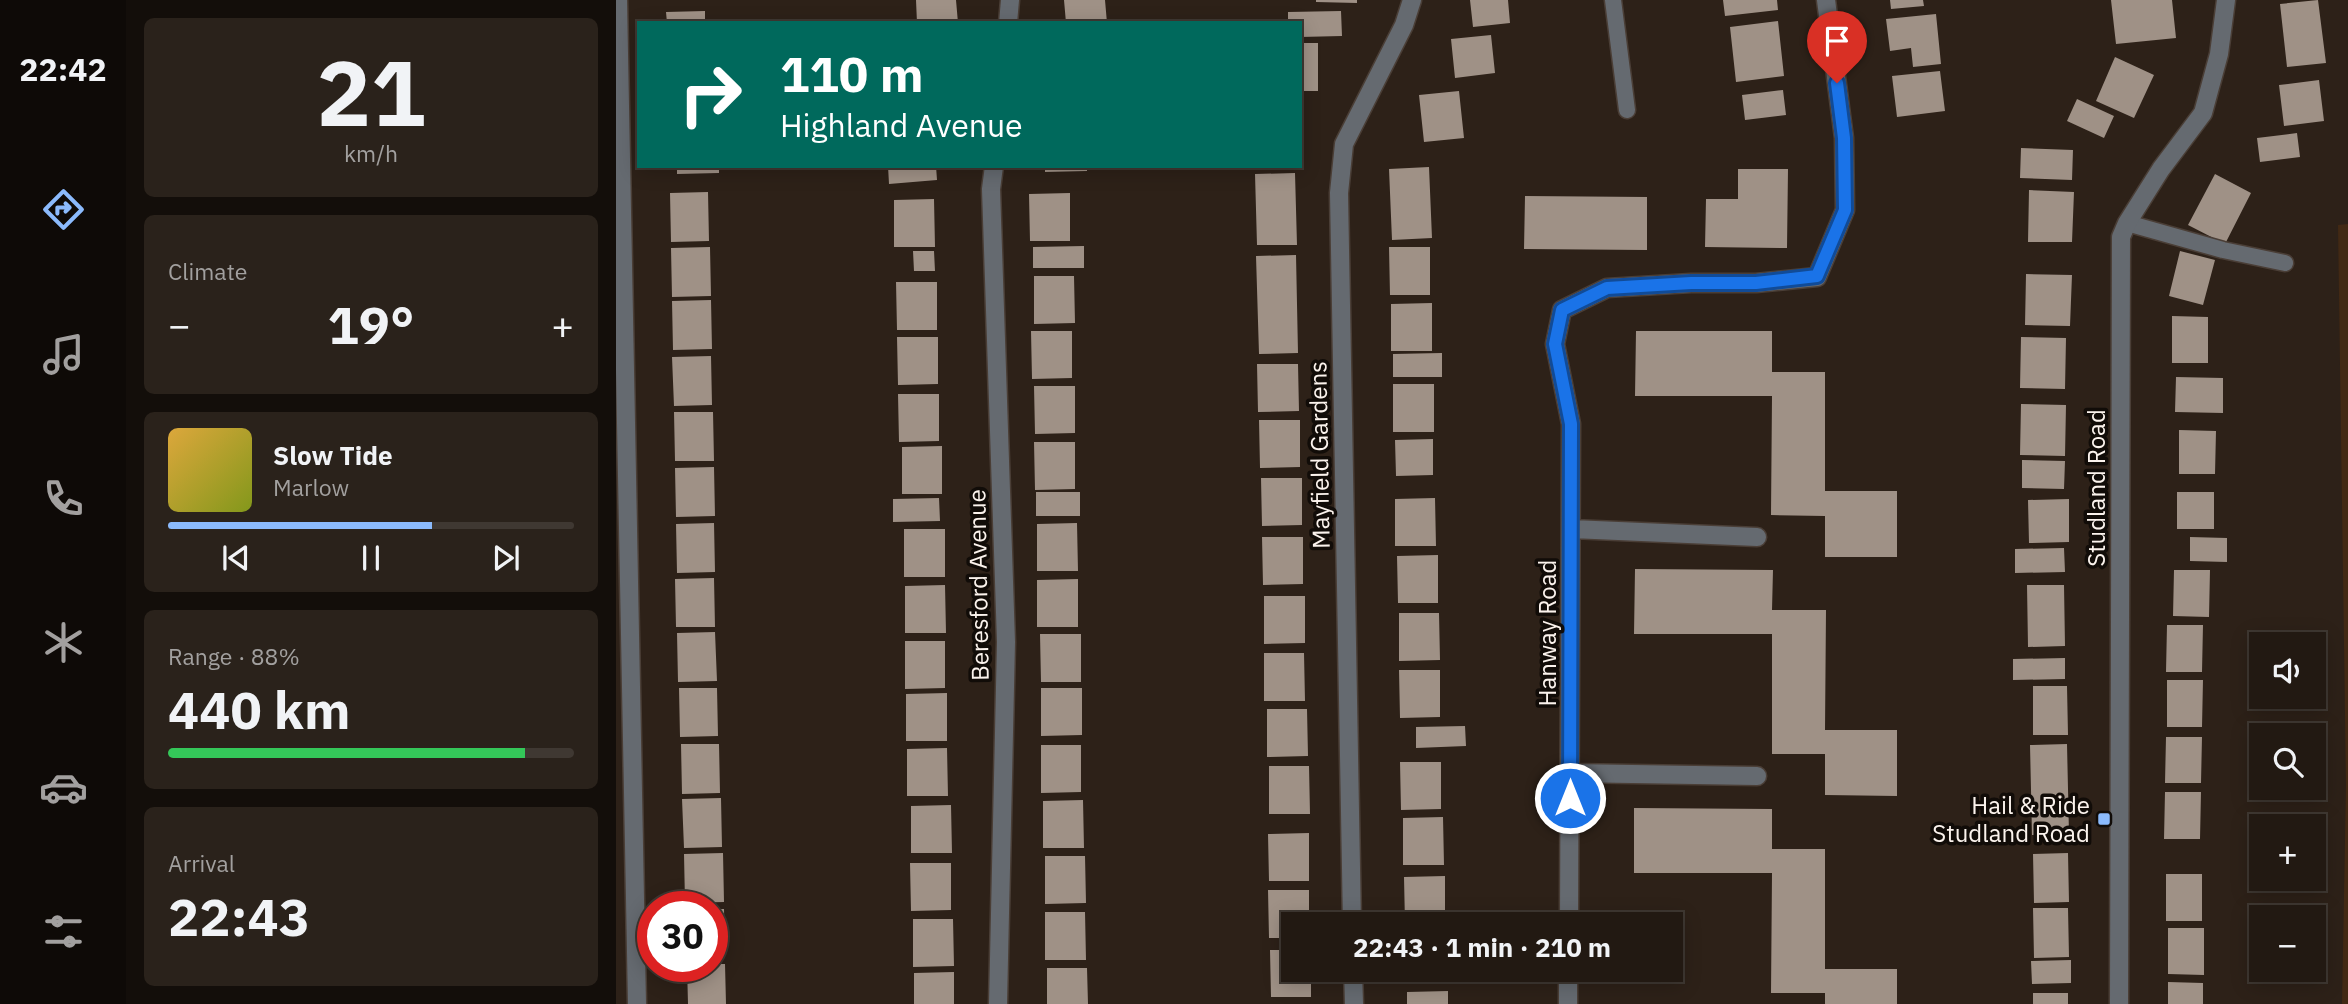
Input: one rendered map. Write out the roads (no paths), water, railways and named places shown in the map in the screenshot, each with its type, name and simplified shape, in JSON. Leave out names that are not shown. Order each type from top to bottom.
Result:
[{"type":"street","points":[[618,0],[637,1004]]},
{"type":"street","points":[[1008,21],[1010,0]]},
{"type":"street","name":"Mayfield Gardens","points":[[1352,912],[1339,193],[1345,144],[1404,25],[1412,0]]},
{"type":"street","name":"Hanway Road","points":[[1569,912],[1571,424],[1555,344],[1562,310],[1607,288],[1691,283],[1756,283],[1817,276],[1845,210],[1844,138],[1826,0]]},
{"type":"street","name":"Studland Road","points":[[2119,1004],[2121,237],[2161,169],[2203,113],[2219,54],[2227,0]]},
{"type":"street","name":"Beresford Avenue","points":[[994,168],[991,189],[1006,642],[998,1004]]},
{"type":"street","points":[[1572,529],[1757,537]]},
{"type":"street","points":[[1570,773],[1758,776]]},
{"type":"street","points":[[1353,982],[1354,1004]]},
{"type":"street","points":[[1568,1004],[1569,982]]},
{"type":"lane","points":[[1613,0],[1627,110]]},
{"type":"lane","points":[[2127,223],[2223,250],[2285,263]]},
{"type":"place","name":"Hail & Ride Studland Road","points":[[2104,819]]}]
